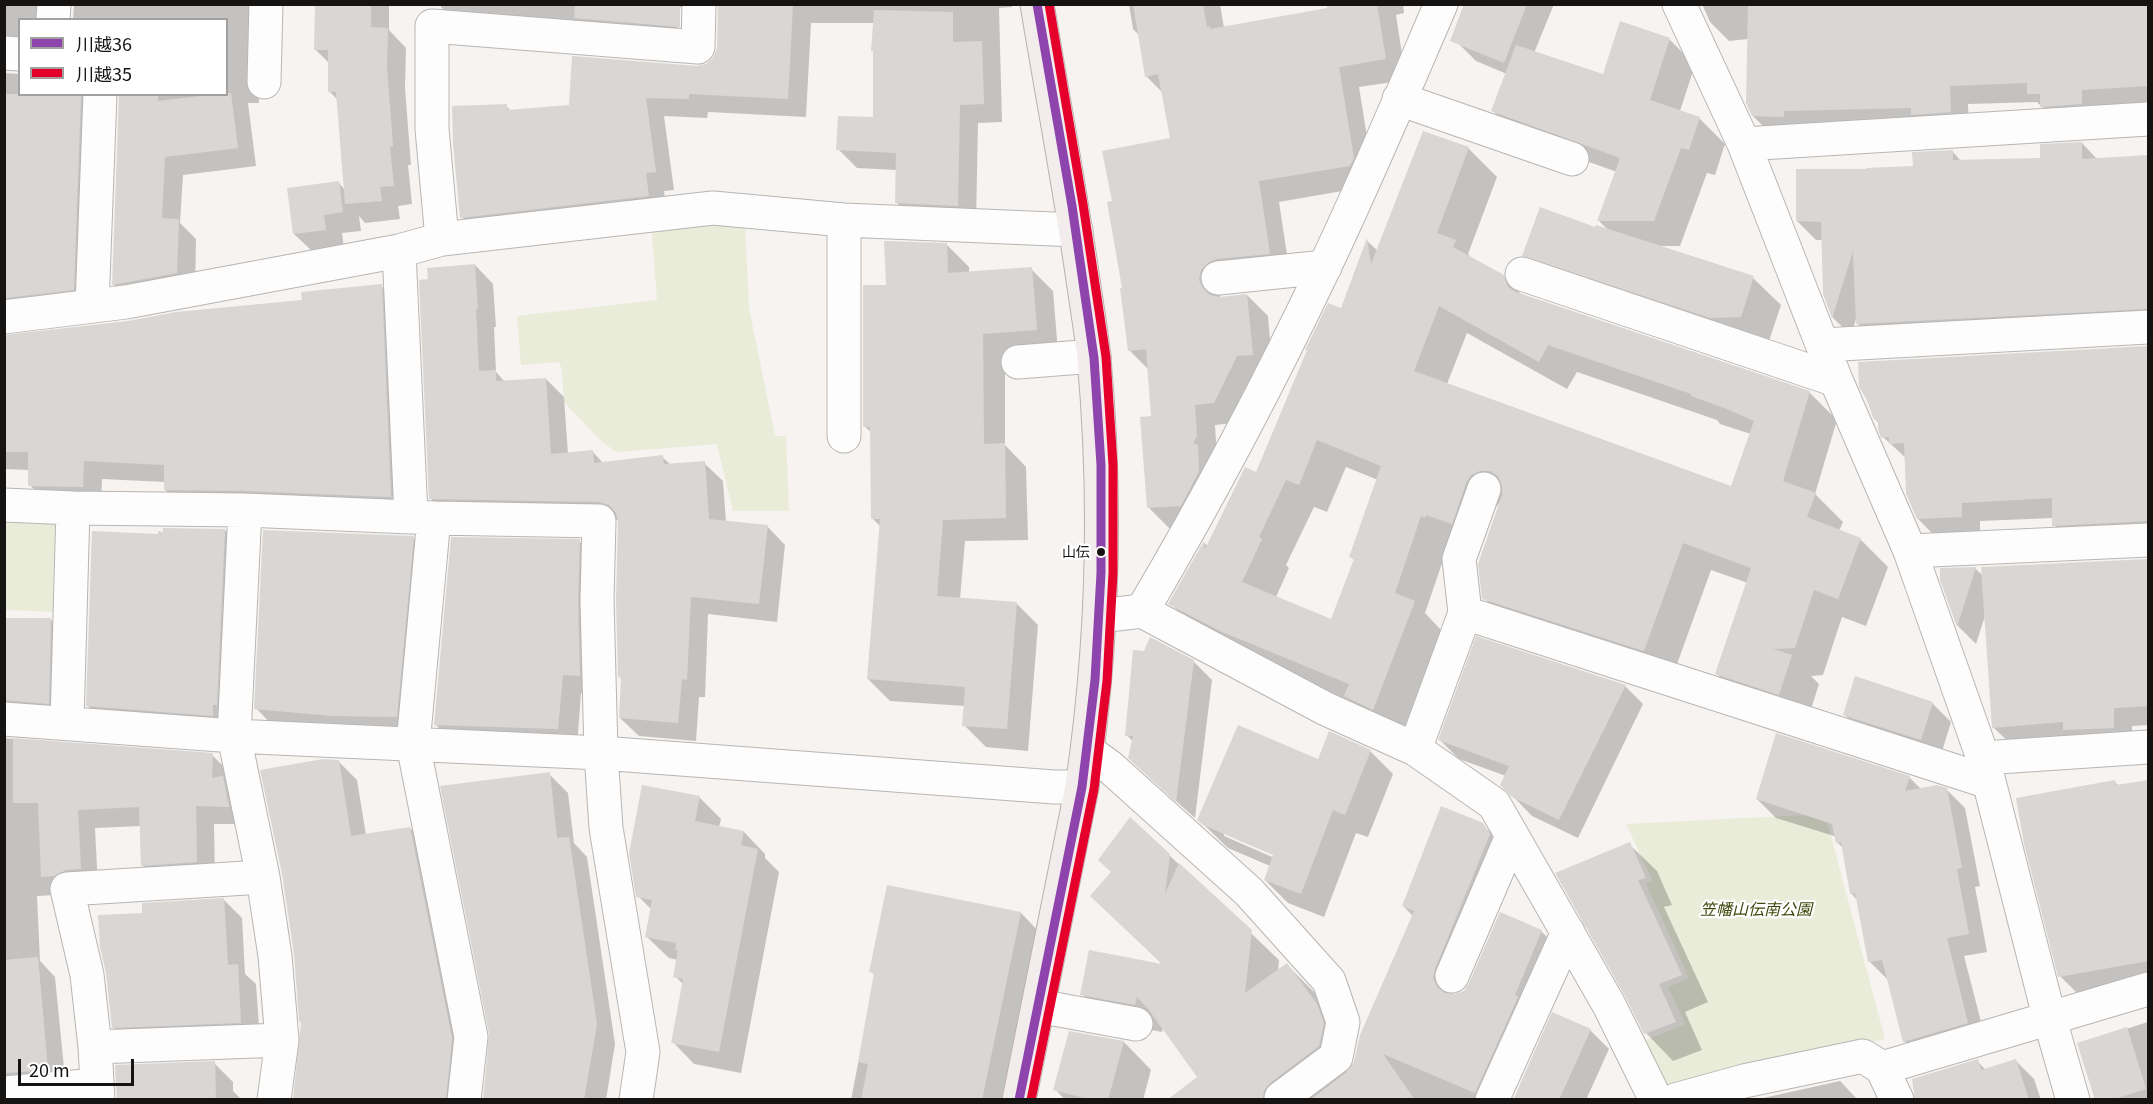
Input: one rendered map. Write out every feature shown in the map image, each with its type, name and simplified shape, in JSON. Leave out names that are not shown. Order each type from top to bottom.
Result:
[{"type":"main road","points":[[1019,1100],[1088,752],[1100,616],[1103,530],[1101,449],[1094,356],[1076,230],[1037,4]]},
{"type":"street","points":[[264,82],[266,4]]},
{"type":"street","points":[[442,240],[432,129],[432,26],[698,47],[699,4]]},
{"type":"street","points":[[1142,611],[1192,526],[1325,267],[1441,4]]},
{"type":"street","points":[[1679,4],[1744,144],[1836,380],[1910,551],[1986,770],[2050,1020],[2073,1100]]},
{"type":"street","points":[[92,306],[100,96]]},
{"type":"street","points":[[1400,99],[1572,159]]},
{"type":"street","points":[[1744,144],[2148,119]]},
{"type":"street","points":[[4,317],[126,302],[399,251],[442,240],[713,208],[844,220],[1076,230]]},
{"type":"street","points":[[844,220],[844,436]]},
{"type":"street","points":[[399,251],[422,517],[413,744],[471,1037],[464,1100]]},
{"type":"street","points":[[1218,278],[1325,267]]},
{"type":"street","points":[[1522,274],[1836,380]]},
{"type":"street","points":[[1823,345],[2148,327]]},
{"type":"street","points":[[1018,362],[1094,356]]},
{"type":"street","points":[[1415,749],[1465,613],[1459,559],[1484,489]]},
{"type":"street","points":[[4,506],[245,510],[599,521],[597,600],[601,753],[606,828],[643,1052],[636,1100]]},
{"type":"street","points":[[67,723],[73,508]]},
{"type":"street","points":[[245,510],[234,736],[263,877],[275,956],[282,1040],[274,1100]]},
{"type":"street","points":[[1910,551],[2148,540]]},
{"type":"street","points":[[1100,616],[1142,611],[1326,709],[1415,749],[1494,804],[1609,1005],[1656,1100]]},
{"type":"street","points":[[1465,613],[1986,770],[2148,747]]},
{"type":"street","points":[[4,719],[234,736],[601,753],[1054,787],[1082,787]]},
{"type":"street","points":[[1088,752],[1110,766],[1249,892],[1329,981],[1343,1022],[1336,1056],[1281,1098],[1282,1100]]},
{"type":"street","points":[[1452,976],[1512,836]]},
{"type":"street","points":[[4,1093],[97,1092],[96,1047],[87,975],[67,890],[263,877]]},
{"type":"street","points":[[1492,1100],[1568,932]]},
{"type":"street","points":[[1882,1068],[2050,1020],[2148,989]]},
{"type":"street","points":[[1038,1006],[1136,1024]]},
{"type":"street","points":[[96,1047],[282,1040]]},
{"type":"street","points":[[1675,1100],[1746,1090],[1863,1056],[1882,1068],[1897,1100]]},
{"type":"green space","points":[[699,224],[745,225],[749,308],[775,436],[786,436],[789,511],[733,511],[717,444],[616,452],[600,440],[564,402],[562,370],[559,362],[521,365],[517,316],[657,300],[652,233]]},
{"type":"green space","points":[[5,518],[64,520],[62,612],[5,610]]},
{"type":"green space","name":"笠幡山伝南公園","points":[[1825,814],[1885,1039],[1664,1093],[1639,1043],[1685,1024],[1668,987],[1689,978],[1646,884],[1652,880],[1626,824]]},
{"type":"building","points":[[315,4],[371,4],[371,27],[388,28],[387,68],[393,146],[390,147],[394,186],[380,187],[382,201],[345,204],[336,92],[328,92],[328,50],[314,50]]},
{"type":"building","points":[[575,4],[680,4],[680,27],[574,18]]},
{"type":"building","points":[[718,4],[793,4],[788,99],[689,94],[689,99],[646,98],[656,172],[646,173],[649,196],[460,218],[452,106],[507,104],[507,110],[569,105],[572,56],[697,66],[706,64],[713,58],[717,48]]},
{"type":"building","points":[[1133,4],[1203,4],[1207,27],[1210,26],[1210,29],[1327,8],[1327,4],[1377,4],[1386,59],[1339,67],[1354,158],[1350,166],[1259,181],[1270,254],[1216,259],[1201,270],[1199,280],[1210,295],[1220,297],[1247,294],[1253,355],[1237,356],[1214,403],[1195,405],[1197,436],[1193,443],[1198,445],[1199,471],[1181,506],[1147,508],[1140,417],[1151,416],[1146,349],[1128,351],[1120,288],[1122,288],[1107,202],[1112,201],[1102,151],[1170,138],[1158,74],[1145,77]]},
{"type":"building","points":[[1464,4],[1527,4],[1504,63],[1450,41]]},
{"type":"building","points":[[1748,4],[2148,4],[2148,86],[2082,90],[2082,104],[2040,107],[2040,94],[2027,94],[2027,83],[1950,86],[1951,112],[1911,115],[1911,108],[1784,111],[1784,117],[1752,116],[1746,103]]},
{"type":"building","points":[[874,10],[953,12],[953,42],[982,41],[984,104],[960,105],[958,206],[895,203],[896,153],[836,150],[838,116],[873,117],[873,51],[871,51]]},
{"type":"building","points":[[1620,21],[1670,38],[1650,100],[1700,117],[1689,150],[1681,148],[1654,221],[1597,221],[1620,158],[1491,111],[1516,45],[1603,74]]},
{"type":"building","points":[[228,93],[231,93],[238,148],[165,157],[162,218],[179,219],[177,273],[112,285],[119,96],[158,96],[158,101],[200,96],[228,96]]},
{"type":"building","points":[[4,94],[81,96],[74,290],[5,298]]},
{"type":"building","points":[[1423,131],[1469,147],[1437,233],[1456,240],[1453,247],[1504,275],[1508,287],[1516,292],[1810,391],[1783,481],[1816,493],[1807,517],[1861,538],[1838,599],[1814,590],[1795,648],[1773,649],[1792,655],[1779,695],[1715,674],[1751,568],[1683,543],[1644,651],[1482,599],[1478,564],[1502,495],[1502,486],[1498,476],[1490,471],[1480,471],[1471,475],[1452,524],[1426,515],[1425,518],[1421,516],[1395,593],[1415,601],[1373,710],[1344,696],[1349,684],[1220,631],[1168,604],[1204,541],[1205,549],[1245,467],[1256,472],[1307,350],[1305,350],[1328,303],[1341,308],[1367,238],[1371,264]],"holes":[[[1439,306],[1539,362],[1548,345],[1691,394],[1691,396],[1754,421],[1731,486],[1414,371]],[[1317,440],[1381,466],[1349,557],[1354,559],[1331,619],[1242,582],[1262,539],[1259,537],[1286,480],[1299,485]]]},
{"type":"building","points":[[2082,142],[2082,159],[2148,155],[2148,309],[1856,324],[1853,251],[1832,318],[1823,294],[1821,222],[1796,221],[1796,169],[1913,166],[1912,152],[1953,150],[1953,160],[2040,158],[2040,144]]},
{"type":"building","points":[[339,181],[343,212],[324,215],[326,230],[293,234],[287,188]]},
{"type":"building","points":[[1540,207],[1595,227],[1596,225],[1754,276],[1741,317],[1710,318],[1522,256]]},
{"type":"building","points":[[884,241],[947,243],[948,273],[1032,267],[1037,330],[983,334],[984,444],[1005,443],[1006,518],[943,520],[937,596],[1017,602],[1007,729],[962,726],[965,687],[867,679],[880,519],[871,519],[870,427],[863,427],[863,285],[886,285]]},
{"type":"building","points":[[475,264],[479,371],[496,370],[496,381],[546,378],[551,454],[593,450],[594,463],[663,455],[664,464],[705,461],[709,519],[768,525],[759,604],[691,597],[687,680],[682,679],[678,723],[619,718],[621,677],[618,677],[616,600],[618,521],[616,513],[609,505],[599,502],[429,499],[419,280],[428,279],[427,268]]},
{"type":"building","points":[[382,284],[391,497],[164,490],[164,465],[84,461],[83,487],[28,486],[28,452],[4,452],[4,335],[128,321],[176,312],[302,300],[301,292]]},
{"type":"building","points":[[2148,346],[2148,521],[2052,526],[2052,498],[1962,503],[1962,517],[1917,519],[1906,494],[1904,443],[1889,444],[1889,437],[1881,438],[1878,420],[1874,420],[1866,398],[1859,387],[1858,362]]},
{"type":"building","points":[[163,528],[225,529],[217,705],[213,705],[213,716],[86,706],[92,531],[158,534],[158,531],[163,532]]},
{"type":"building","points":[[263,530],[414,536],[397,717],[332,716],[254,709]]},
{"type":"building","points":[[451,537],[580,539],[578,600],[580,676],[563,675],[558,729],[434,725]]},
{"type":"building","points":[[2148,559],[2148,706],[2114,708],[2114,728],[2063,730],[2063,722],[1992,728],[1981,567]]},
{"type":"building","points":[[1976,567],[1957,627],[1940,580],[1940,568]]},
{"type":"building","points":[[4,618],[51,618],[49,704],[4,700]]},
{"type":"building","points":[[1476,636],[1626,685],[1559,820],[1512,797],[1500,785],[1509,766],[1438,740]]},
{"type":"building","points":[[1150,637],[1194,660],[1176,802],[1128,758],[1133,736],[1125,736],[1133,650],[1144,651]]},
{"type":"building","points":[[1855,676],[1933,702],[1921,740],[1843,715]]},
{"type":"building","points":[[1238,725],[1318,759],[1329,731],[1371,750],[1345,815],[1333,810],[1301,894],[1264,880],[1273,855],[1203,825],[1197,820]]},
{"type":"building","points":[[1776,733],[1910,776],[1905,791],[1937,785],[1947,788],[1962,868],[1957,869],[1969,934],[1947,938],[1968,1023],[1903,1042],[1882,960],[1868,962],[1855,893],[1850,894],[1841,842],[1836,843],[1832,824],[1756,799]]},
{"type":"building","points":[[13,738],[213,753],[212,778],[223,776],[229,807],[196,806],[197,862],[141,866],[139,807],[78,810],[81,869],[66,870],[54,876],[41,877],[38,803],[13,803]]},
{"type":"building","points":[[323,759],[339,760],[351,836],[410,827],[452,1038],[446,1100],[293,1100],[301,1023],[282,874],[260,770]]},
{"type":"building","points":[[550,772],[557,838],[569,837],[597,1024],[584,1100],[483,1100],[489,1034],[440,786]]},
{"type":"building","points":[[2115,780],[2116,785],[2148,780],[2148,961],[2058,977],[2024,844],[2016,798]]},
{"type":"building","points":[[642,785],[700,796],[695,821],[744,831],[741,845],[758,849],[719,1052],[671,1043],[683,979],[673,977],[678,950],[675,950],[676,943],[645,937],[652,900],[636,897],[629,853]]},
{"type":"building","points":[[1441,806],[1483,823],[1490,834],[1433,978],[1437,987],[1445,993],[1455,994],[1464,991],[1500,912],[1542,930],[1515,995],[1518,997],[1475,1093],[1383,1054],[1415,1100],[1310,1100],[1347,1072],[1354,1061],[1360,1035],[1414,911],[1402,906]]},
{"type":"building","points":[[1130,817],[1170,854],[1165,894],[1179,863],[1252,930],[1245,993],[1287,963],[1317,1004],[1324,1023],[1319,1046],[1270,1083],[1264,1090],[1263,1100],[1167,1100],[1197,1077],[1149,1010],[1137,997],[1135,1005],[1080,995],[1089,950],[1162,964],[1090,896],[1111,872],[1098,860]]},
{"type":"building","points":[[1630,842],[1646,878],[1638,880],[1682,975],[1659,984],[1676,1022],[1644,1034],[1555,873]]},
{"type":"building","points":[[887,885],[1021,912],[982,1100],[861,1100],[868,1064],[858,1062],[874,973],[869,972]]},
{"type":"building","points":[[224,898],[228,965],[238,964],[241,1023],[112,1028],[106,973],[100,947],[98,915],[142,913],[142,903]]},
{"type":"building","points":[[38,957],[48,1070],[4,1073],[4,960]]},
{"type":"building","points":[[1552,1012],[1591,1029],[1559,1100],[1513,1100]]},
{"type":"building","points":[[2127,1027],[2146,1089],[2112,1100],[2095,1100],[2077,1043]]},
{"type":"building","points":[[1069,1031],[1124,1041],[1108,1100],[1092,1100],[1053,1090]]},
{"type":"building","points":[[1978,1059],[1981,1070],[2016,1059],[2029,1100],[1915,1100],[1912,1079]]},
{"type":"building","points":[[215,1061],[216,1100],[117,1100],[115,1065]]},
{"type":"transit line","name":"川越36","points":[[1019,1100],[1082,787],[1095,680],[1101,573],[1101,465],[1094,358],[1072,206],[1037,4]]},
{"type":"transit line","name":"川越35","points":[[1031,1100],[1094,789],[1107,681],[1113,573],[1113,465],[1106,357],[1049,4]]},
{"type":"place","name":"山伝","points":[[1101,552]]}]
